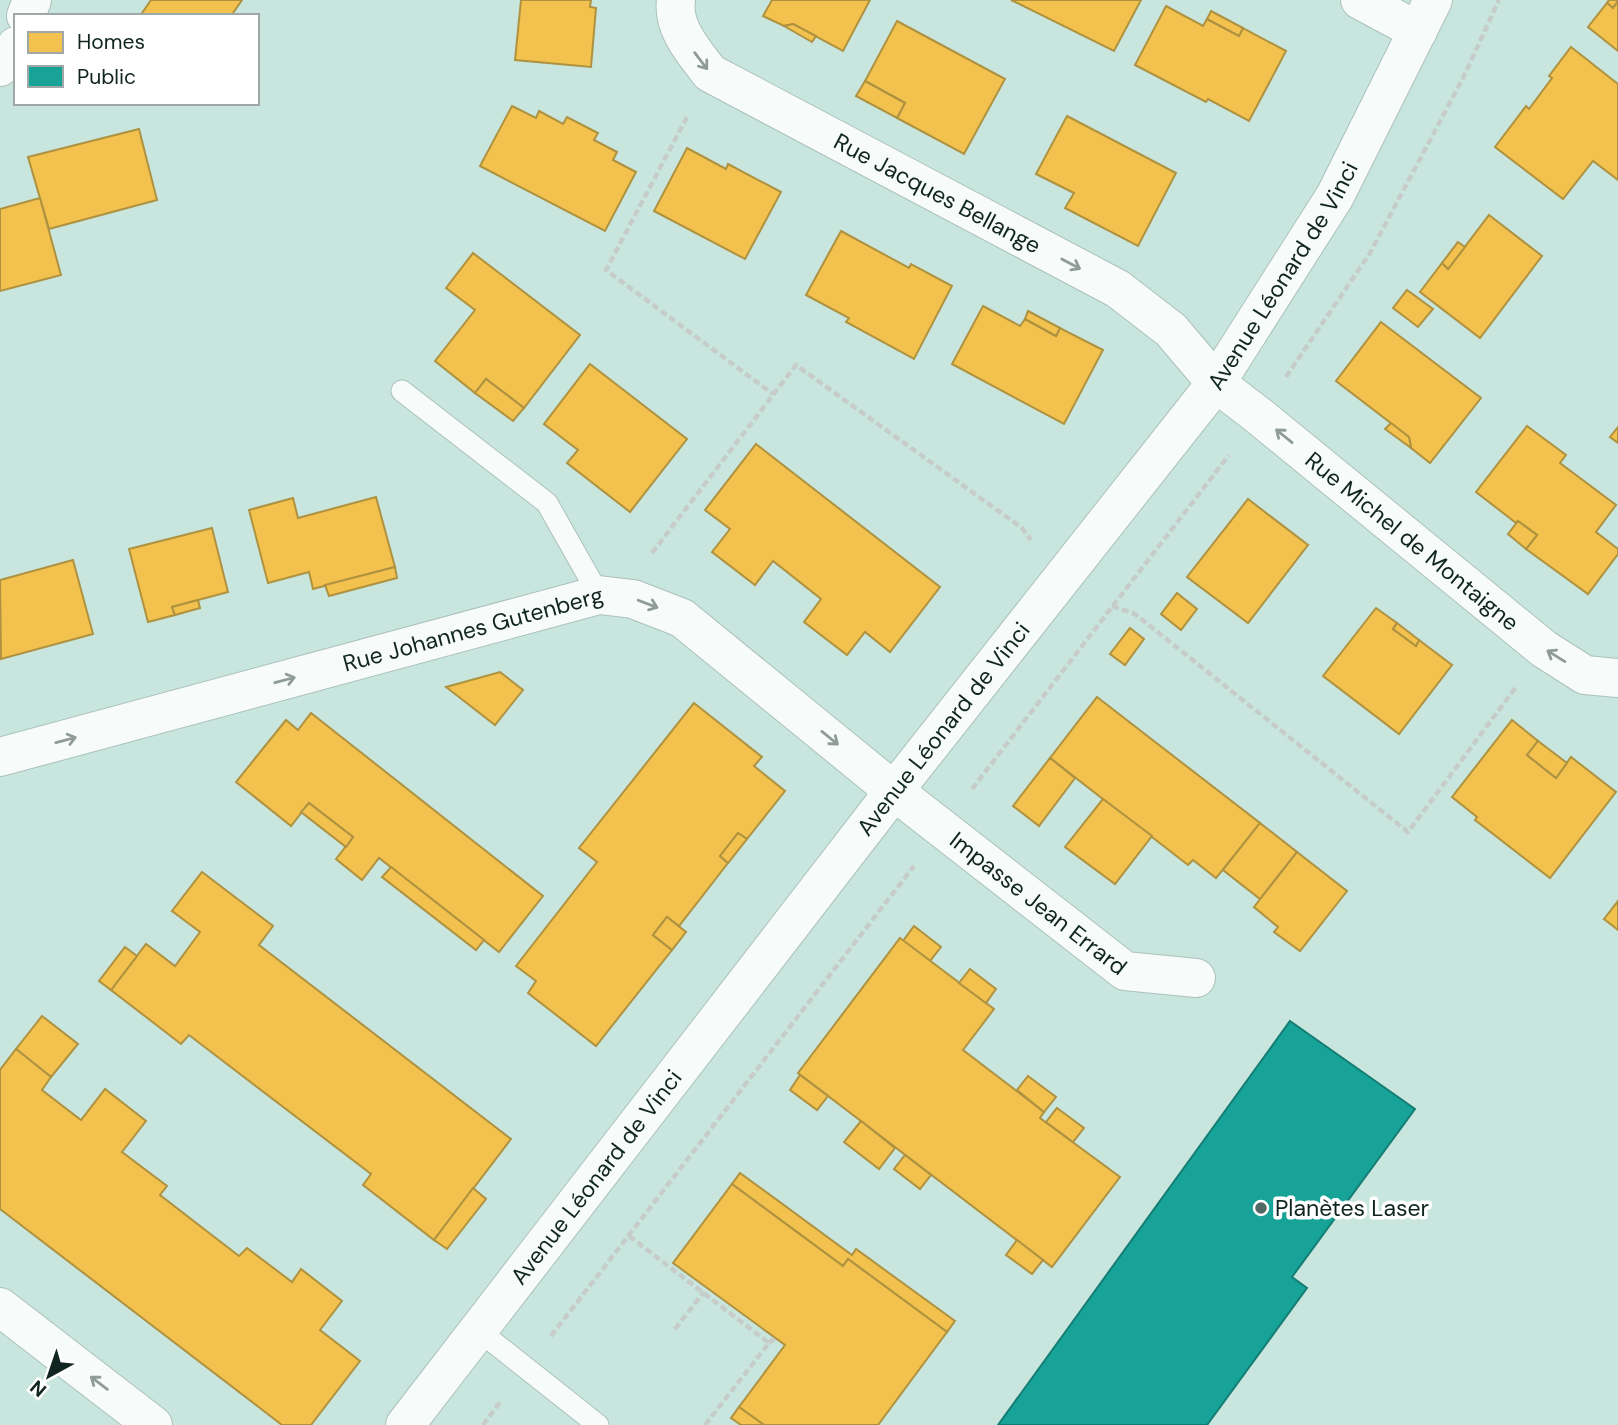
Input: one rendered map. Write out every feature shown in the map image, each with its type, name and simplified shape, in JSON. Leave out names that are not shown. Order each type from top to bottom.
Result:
[{"type":"street","name":"Rue Jacques Bellange","points":[[676,0],[675,10],[686,42],[710,73],[1118,289],[1171,330],[1216,383]]},
{"type":"street","points":[[1360,0],[1425,15]]},
{"type":"street","name":"Avenue Léonard de Vinci","points":[[405,1425],[894,791],[1216,383],[1335,196],[1425,15]]},
{"type":"street","points":[[0,68],[14,49]]},
{"type":"street","name":"Rue Michel de Montaigne","points":[[1216,383],[1544,649],[1585,675],[1618,678]]},
{"type":"street","name":"Rue Johannes Gutenberg","points":[[0,757],[616,597],[682,618],[894,791]]},
{"type":"street","name":"Impasse Jean Errard","points":[[894,791],[1125,971],[1196,978]]},
{"type":"street","points":[[0,1307],[153,1425]]},
{"type":"lane","points":[[402,391],[547,503],[616,597]]},
{"type":"lane","points":[[478,1330],[598,1425]]},
{"type":"path","points":[[710,73],[606,270],[773,394]]},
{"type":"path","points":[[616,597],[796,365],[1022,528],[1060,579],[1135,614],[1408,832],[1544,649]]},
{"type":"path","points":[[629,1236],[769,1343]]},
{"type":"path","points":[[675,1329],[704,1293]]},
{"type":"path","points":[[705,1425],[775,1338]]},
{"type":"building: Homes","points":[[151,0],[242,0],[232,14],[141,14]]},
{"type":"building: Homes","points":[[521,0],[591,0],[590,7],[596,8],[591,67],[515,60]]},
{"type":"building: Homes","points":[[772,0],[870,0],[843,51],[793,24],[784,26],[763,16]]},
{"type":"building: Homes","points":[[1011,0],[1141,0],[1114,51]]},
{"type":"building: Homes","points":[[1609,0],[1618,1],[1613,8],[1607,3]]},
{"type":"building: Homes","points":[[1618,1],[1618,51],[1588,27],[1607,3],[1613,8]]},
{"type":"building: Homes","points":[[1166,6],[1203,26],[1207,19],[1239,36],[1243,28],[1286,51],[1249,121],[1135,65]]},
{"type":"building: Homes","points":[[1211,11],[1243,28],[1239,36],[1207,19]]},
{"type":"building: Homes","points":[[897,21],[1005,79],[964,154],[897,118],[905,103],[865,81]]},
{"type":"building: Homes","points":[[793,24],[816,36],[812,42],[784,26]]},
{"type":"building: Homes","points":[[1571,47],[1618,84],[1618,180],[1593,161],[1563,199],[1495,147],[1526,106],[1529,109]]},
{"type":"building: Homes","points":[[865,81],[905,103],[897,118],[856,96]]},
{"type":"building: Homes","points":[[512,106],[536,118],[539,111],[563,124],[567,117],[598,133],[594,140],[617,152],[613,160],[636,172],[605,231],[480,166]]},
{"type":"building: Homes","points":[[1067,116],[1176,173],[1138,246],[1065,208],[1074,193],[1036,174]]},
{"type":"building: Homes","points":[[139,129],[157,200],[49,229],[28,157]]},
{"type":"building: Homes","points":[[687,148],[726,169],[728,164],[781,192],[745,259],[654,211]]},
{"type":"building: Homes","points":[[40,198],[61,275],[0,291],[0,209]]},
{"type":"building: Homes","points":[[1489,215],[1542,256],[1480,338],[1420,292],[1442,263],[1448,269]]},
{"type":"building: Homes","points":[[841,231],[909,268],[911,264],[952,286],[914,359],[846,322],[849,318],[806,295]]},
{"type":"building: Homes","points":[[1458,242],[1465,247],[1448,269],[1442,263]]},
{"type":"building: Homes","points":[[473,253],[580,335],[524,408],[486,379],[475,393],[435,361],[475,310],[446,288]]},
{"type":"building: Homes","points":[[1407,290],[1433,309],[1418,327],[1393,308]]},
{"type":"building: Homes","points":[[983,306],[1020,326],[1025,319],[1056,336],[1060,328],[1103,350],[1064,424],[952,364]]},
{"type":"building: Homes","points":[[1028,311],[1060,328],[1056,336],[1025,319]]},
{"type":"building: Homes","points":[[1381,322],[1481,398],[1430,463],[1411,448],[1409,437],[1336,381]]},
{"type":"building: Homes","points":[[590,364],[687,439],[630,512],[567,463],[578,450],[544,424]]},
{"type":"building: Homes","points":[[486,379],[524,408],[513,421],[475,393]]},
{"type":"building: Homes","points":[[1391,423],[1409,437],[1411,448],[1385,429]]},
{"type":"building: Homes","points":[[1527,426],[1566,455],[1560,463],[1616,505],[1596,532],[1618,549],[1618,554],[1588,594],[1526,549],[1537,535],[1518,521],[1516,523],[1476,492]]},
{"type":"building: Homes","points":[[1618,427],[1618,443],[1610,437]]},
{"type":"building: Homes","points":[[756,444],[940,587],[890,652],[865,632],[847,655],[804,622],[821,599],[773,561],[755,585],[712,552],[730,529],[705,510]]},
{"type":"building: Homes","points":[[376,497],[395,567],[313,589],[309,572],[268,583],[249,510],[293,498],[298,518]]},
{"type":"building: Homes","points":[[1248,499],[1308,545],[1248,623],[1187,577]]},
{"type":"building: Homes","points":[[1518,521],[1537,535],[1526,549],[1508,534]]},
{"type":"building: Homes","points":[[212,528],[228,592],[172,607],[175,615],[148,622],[129,549]]},
{"type":"building: Homes","points":[[73,560],[93,634],[1,659],[0,580]]},
{"type":"building: Homes","points":[[395,567],[397,578],[329,596],[325,585]]},
{"type":"building: Homes","points":[[1177,593],[1197,609],[1181,630],[1161,614]]},
{"type":"building: Homes","points":[[198,600],[200,608],[175,615],[172,607]]},
{"type":"building: Homes","points":[[1376,608],[1397,623],[1393,629],[1416,646],[1419,640],[1452,665],[1399,734],[1323,676]]},
{"type":"building: Homes","points":[[1397,623],[1419,640],[1416,646],[1393,629]]},
{"type":"building: Homes","points":[[1130,628],[1144,639],[1125,665],[1110,654]]},
{"type":"building: Homes","points":[[500,672],[523,690],[495,725],[446,687]]},
{"type":"building: Homes","points":[[1097,697],[1260,823],[1216,878],[1193,860],[1188,865],[1050,758]]},
{"type":"building: Homes","points":[[694,703],[762,757],[754,766],[785,791],[747,839],[738,833],[720,856],[728,863],[679,926],[667,917],[653,935],[672,950],[596,1046],[528,993],[536,981],[516,966],[597,862],[579,848]]},
{"type":"building: Homes","points":[[311,713],[543,896],[499,952],[379,858],[362,880],[336,859],[353,837],[309,803],[291,826],[236,782],[286,720],[298,730]]},
{"type":"building: Homes","points":[[1512,720],[1538,741],[1527,755],[1556,778],[1571,757],[1616,792],[1550,878],[1475,820],[1477,817],[1452,797]]},
{"type":"building: Homes","points":[[1538,741],[1567,763],[1556,778],[1527,755]]},
{"type":"building: Homes","points":[[1050,758],[1075,778],[1039,826],[1013,806]]},
{"type":"building: Homes","points":[[1103,799],[1152,836],[1115,884],[1065,847]]},
{"type":"building: Homes","points":[[309,803],[353,837],[346,847],[301,812]]},
{"type":"building: Homes","points":[[1260,823],[1297,852],[1260,899],[1223,870]]},
{"type":"building: Homes","points":[[738,833],[747,839],[728,863],[720,856]]},
{"type":"building: Homes","points":[[1297,852],[1347,891],[1300,951],[1274,932],[1278,927],[1254,907]]},
{"type":"building: Homes","points":[[391,867],[484,940],[476,950],[382,877]]},
{"type":"building: Homes","points":[[202,872],[273,926],[259,945],[511,1139],[434,1240],[363,1185],[371,1174],[189,1035],[181,1044],[111,990],[146,944],[175,966],[200,932],[172,911]]},
{"type":"building: Homes","points":[[1618,901],[1618,930],[1604,919]]},
{"type":"building: Homes","points":[[667,917],[686,932],[672,950],[653,935]]},
{"type":"building: Homes","points":[[914,926],[941,947],[930,961],[903,941]]},
{"type":"building: Homes","points":[[900,938],[994,1009],[963,1050],[1044,1112],[1040,1118],[1120,1177],[1052,1267],[798,1073]]},
{"type":"building: Homes","points":[[125,947],[137,956],[111,990],[99,981]]},
{"type":"building: Homes","points":[[970,969],[996,989],[986,1003],[959,983]]},
{"type":"building: Homes","points":[[42,1016],[78,1044],[51,1077],[16,1049]]},
{"type":"building: Homes","points":[[16,1049],[51,1077],[42,1090],[81,1120],[105,1089],[146,1121],[122,1152],[167,1186],[160,1195],[239,1256],[247,1248],[292,1282],[301,1269],[342,1301],[320,1330],[360,1361],[311,1425],[282,1425],[0,1209],[0,1070]]},
{"type":"building: Homes","points":[[800,1075],[828,1096],[817,1110],[790,1090]]},
{"type":"building: Homes","points":[[1028,1076],[1056,1097],[1044,1112],[1017,1090]]},
{"type":"building: Homes","points":[[1057,1108],[1084,1128],[1073,1142],[1046,1122]]},
{"type":"building: Homes","points":[[861,1121],[895,1148],[879,1169],[844,1142]]},
{"type":"building: Homes","points":[[905,1155],[931,1175],[920,1189],[894,1169]]},
{"type":"building: Homes","points":[[740,1173],[852,1255],[856,1249],[955,1321],[947,1332],[848,1259],[843,1266],[732,1184]]},
{"type":"building: Homes","points":[[732,1184],[843,1266],[848,1259],[947,1332],[878,1425],[764,1425],[739,1407],[785,1345],[673,1263]]},
{"type":"building: Homes","points":[[473,1188],[486,1199],[447,1249],[434,1240]]},
{"type":"building: Homes","points":[[1017,1240],[1043,1260],[1032,1274],[1006,1255]]},
{"type":"building: Homes","points":[[739,1407],[764,1425],[741,1425],[731,1418]]},
{"type":"building: Public","points":[[1290,1021],[1415,1109],[1292,1277],[1307,1288],[1207,1425],[998,1425]]},
{"type":"place","name":"Planètes Laser","points":[[1261,1208]]}]
